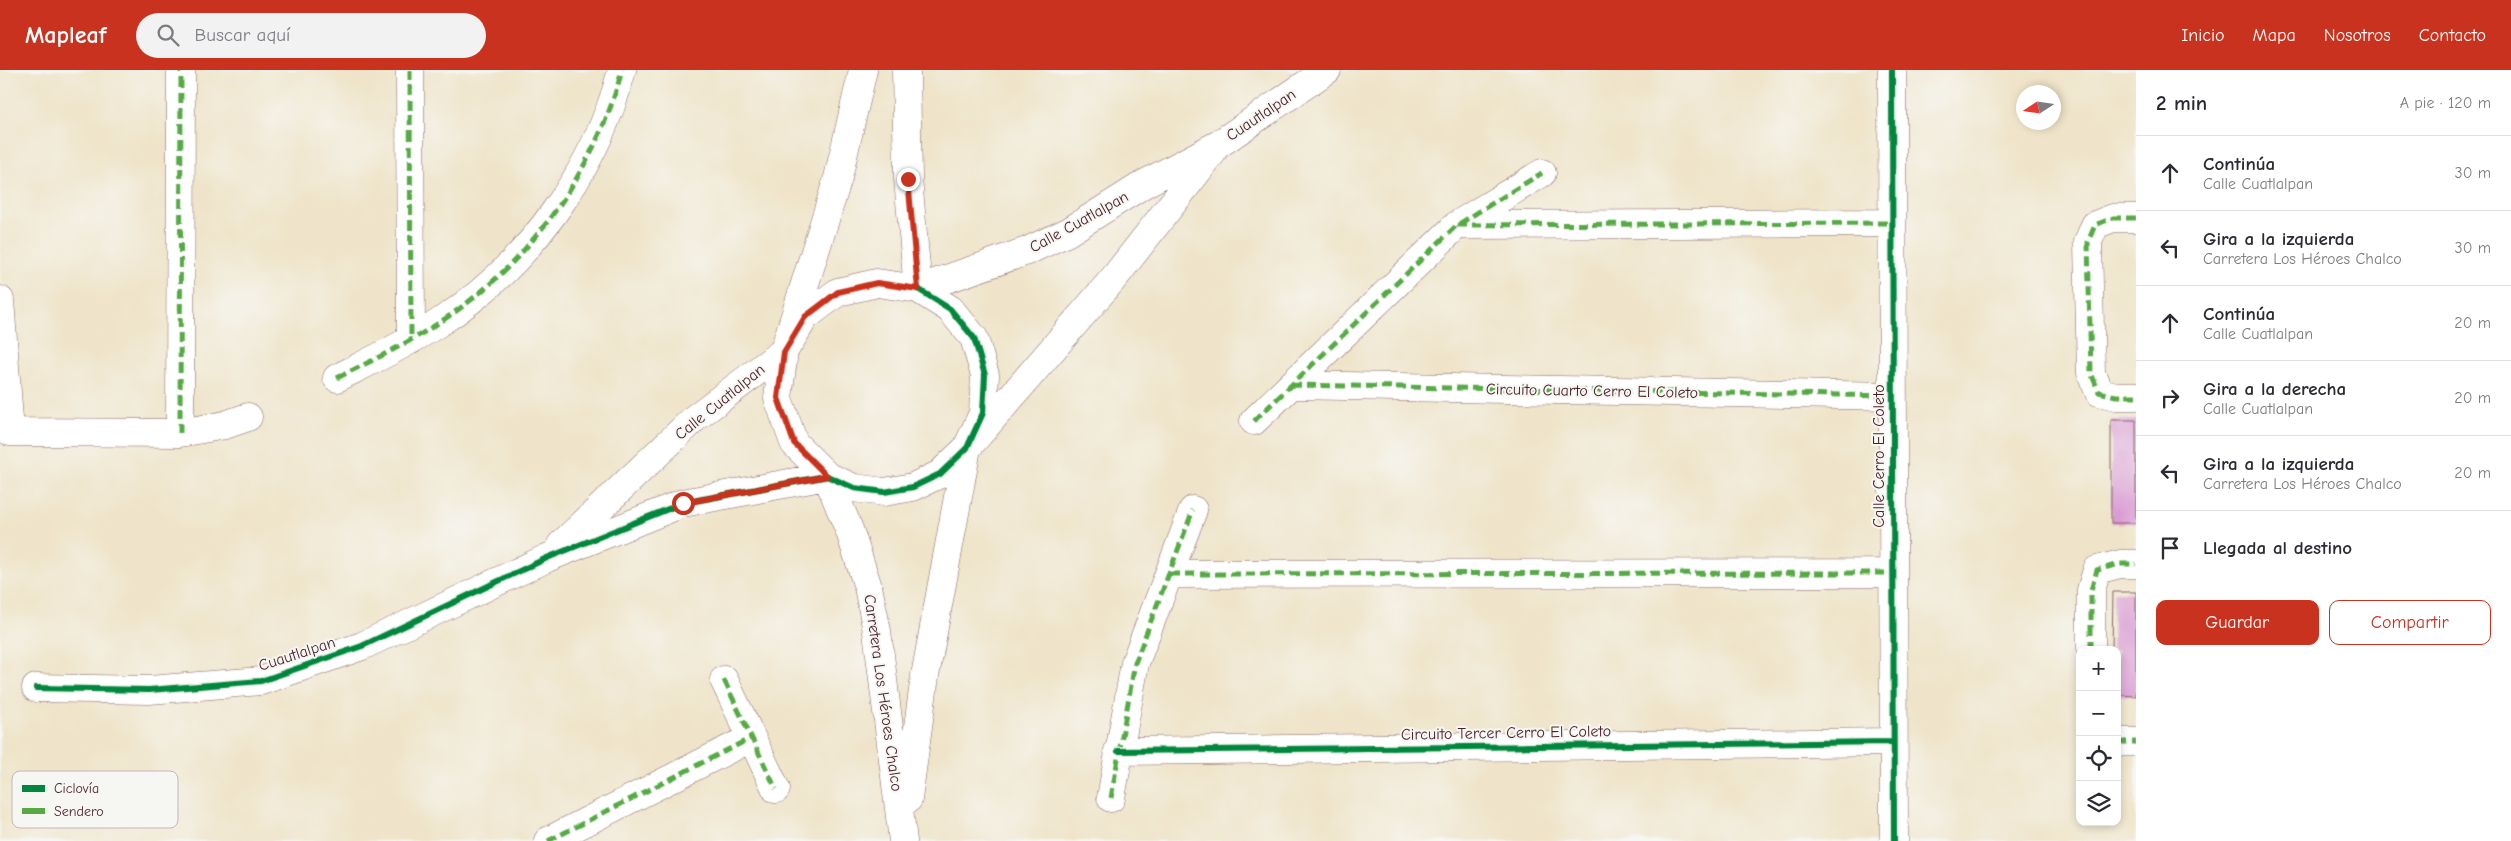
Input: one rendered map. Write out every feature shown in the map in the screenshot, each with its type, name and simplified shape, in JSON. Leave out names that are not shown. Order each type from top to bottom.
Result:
[{"type":"street","points":[[180,433],[181,70]]},
{"type":"street","points":[[410,70],[411,340]]},
{"type":"street","points":[[337,378],[439,324],[486,288],[528,244],[570,189],[600,135],[622,70]]},
{"type":"street","name":"Carretera Los Héroes Chalco","points":[[863,70],[838,178],[784,352],[778,398],[794,443],[827,476],[854,488],[884,492],[913,487],[940,474],[967,448]]},
{"type":"street","points":[[906,70],[908,179],[918,289]]},
{"type":"street","name":"Cuautlalpan","points":[[1219,144],[1327,70]]},
{"type":"street","name":"Calle Cerro El Coleto","points":[[1892,70],[1894,841]]},
{"type":"street","points":[[967,448],[1114,278],[1219,144]]},
{"type":"street","name":"Calle Cuatlalpan","points":[[547,558],[695,418],[784,352],[805,317],[838,292],[877,283],[918,289],[1027,251],[1068,232],[1144,184],[1219,144]]},
{"type":"street","points":[[1254,421],[1457,225],[1542,173]]},
{"type":"street","points":[[2136,218],[2113,218],[2095,225],[2088,242],[2091,373],[2099,392],[2116,396],[2136,396]]},
{"type":"street","points":[[1457,225],[1892,223]]},
{"type":"street","name":"Carretera Los Héroes Chalco","points":[[903,841],[925,676],[967,448],[983,413],[985,375],[974,338],[950,309],[918,289]]},
{"type":"street","points":[[0,300],[10,432],[180,433],[224,425],[248,417]]},
{"type":"street","name":"Circuito Cuarto Cerro El Coleto","points":[[1291,385],[1893,396]]},
{"type":"street","points":[[547,558],[683,503],[827,476]]},
{"type":"street","name":"Carretera Los Héroes Chalco","points":[[827,476],[850,532],[868,587],[877,631],[903,841]]},
{"type":"street","points":[[1111,798],[1135,663],[1193,510]]},
{"type":"street","name":"Cuautlalpan","points":[[36,688],[149,690],[261,682],[362,646],[547,558]]},
{"type":"street","points":[[2090,646],[2091,590],[2097,570],[2120,564],[2136,564]]},
{"type":"street","points":[[1170,574],[1894,572]]},
{"type":"street","points":[[724,680],[776,789]]},
{"type":"street","points":[[548,841],[752,738]]},
{"type":"street","name":"Circuito Tercer Cerro El Coleto","points":[[1118,751],[1894,742]]},
{"type":"street","points":[[2121,742],[2136,742]]},
{"type":"building","points":[[2111,420],[2136,420],[2136,523],[2111,523]]},
{"type":"building","points":[[2113,592],[2136,592],[2136,696],[2121,695],[2121,646],[2112,646]]},
{"type":"marked path","points":[[180,433],[181,70]]},
{"type":"marked path","points":[[410,70],[411,340]]},
{"type":"marked path","points":[[337,378],[400,346],[437,324],[500,275],[528,246],[576,180],[595,144],[610,108],[622,70]]},
{"type":"marked path","points":[[1254,421],[1457,225],[1542,173]]},
{"type":"marked path","points":[[2136,218],[2113,218],[2095,225],[2088,242],[2091,373],[2099,392],[2116,396],[2136,396]]},
{"type":"marked path","points":[[1457,225],[1892,223]]},
{"type":"marked path","points":[[1291,385],[1893,396]]},
{"type":"marked path","points":[[1111,798],[1135,663],[1193,510]]},
{"type":"marked path","points":[[2091,646],[2091,590],[2097,570],[2120,564],[2136,564]]},
{"type":"marked path","points":[[1170,574],[1893,573]]},
{"type":"marked path","points":[[724,680],[776,789]]},
{"type":"marked path","points":[[548,841],[751,738]]},
{"type":"marked path","points":[[2121,742],[2136,742]]},
{"type":"cycle path","points":[[1892,70],[1894,841]]},
{"type":"cycle path","points":[[36,688],[149,690],[261,681],[362,646],[547,558],[683,503],[827,476],[854,488],[884,492],[913,487],[940,474],[967,448],[983,413],[985,375],[974,338],[950,309],[918,289]]},
{"type":"cycle path","points":[[1118,751],[1893,742]]},
{"type":"route","points":[[683,503],[827,476],[794,443],[778,398],[784,352],[805,317],[838,292],[877,283],[918,289],[908,179]]}]
